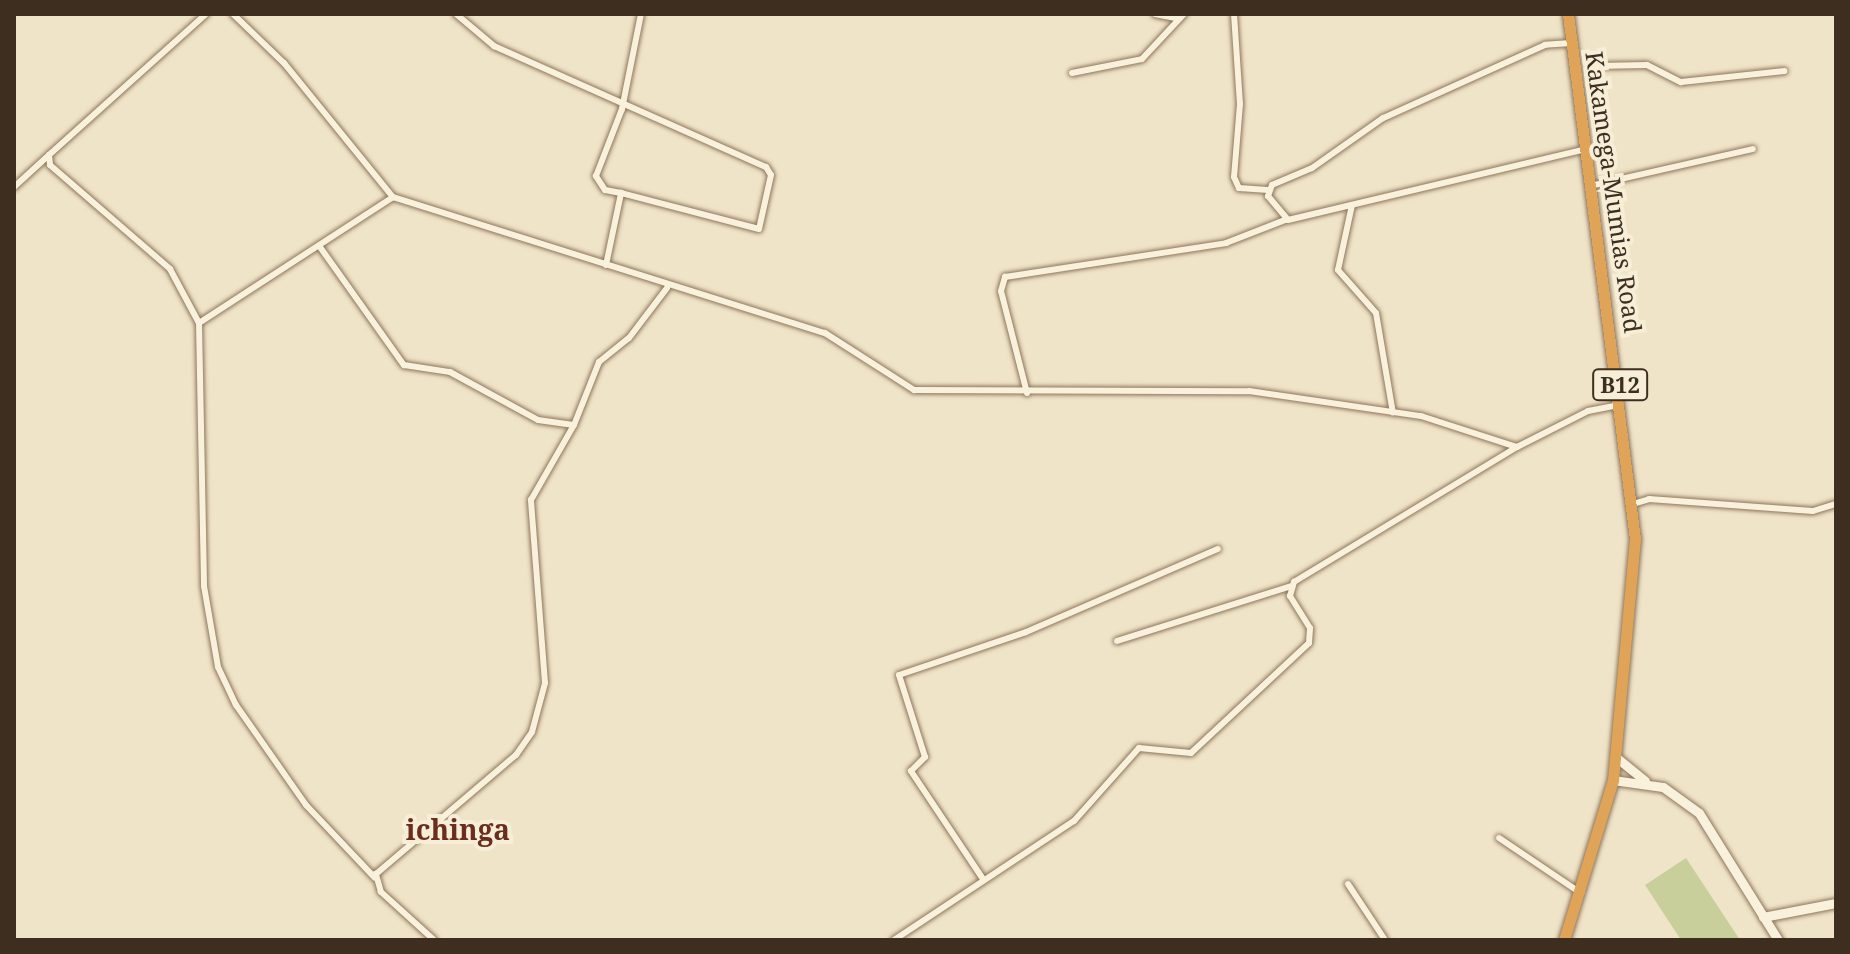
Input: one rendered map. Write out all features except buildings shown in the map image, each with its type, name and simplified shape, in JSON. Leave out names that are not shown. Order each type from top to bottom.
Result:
[{"type":"highway","name":"Kakamega-Mumias Road","points":[[1568,14],[1633,504],[1633,604],[1617,758]]},
{"type":"highway","name":"B12","points":[[1564,940],[1581,893],[1617,758]]},
{"type":"street","points":[[14,187],[206,14]]},
{"type":"street","points":[[233,14],[393,197],[606,265],[667,288],[825,333],[914,390],[1027,393],[1205,389],[1393,413],[1517,447]]},
{"type":"street","points":[[243,22],[251,14]]},
{"type":"street","points":[[456,14],[484,41],[623,104],[766,167],[771,175],[759,229],[605,190],[596,176],[623,104],[641,14]]},
{"type":"street","points":[[1155,14],[1176,18]]},
{"type":"street","points":[[1072,73],[1142,59],[1176,18],[1184,14]]},
{"type":"street","points":[[1234,14],[1240,104],[1234,177],[1239,188],[1268,190],[1423,98],[1545,45],[1571,43]]},
{"type":"street","points":[[1595,66],[1647,65],[1681,82],[1784,71]]},
{"type":"street","points":[[1027,393],[1001,291],[1005,277],[1226,243],[1285,220],[1585,149]]},
{"type":"street","points":[[1590,186],[1753,149]]},
{"type":"street","points":[[49,155],[56,176]]},
{"type":"street","points":[[34,167],[56,176],[170,269],[199,323],[204,586],[215,656],[236,705],[283,774],[434,940]]},
{"type":"street","points":[[1268,190],[1285,220]]},
{"type":"street","points":[[606,265],[621,193]]},
{"type":"street","points":[[199,323],[393,197]]},
{"type":"street","points":[[1352,205],[1338,270],[1376,313],[1393,413]]},
{"type":"street","points":[[320,247],[404,365],[450,372],[538,420],[574,425]]},
{"type":"street","points":[[375,878],[516,755],[532,732],[545,683],[531,500],[574,425],[599,362],[622,345],[667,288]]},
{"type":"street","points":[[1117,641],[1291,586],[1517,447],[1588,411],[1622,405]]},
{"type":"street","points":[[1633,504],[1661,500],[1813,511],[1836,504]]},
{"type":"street","points":[[983,879],[911,771],[925,757],[899,675],[1026,632],[1218,549]]},
{"type":"street","points":[[894,940],[1082,815],[1139,748],[1191,753],[1279,676],[1311,635],[1291,586]]},
{"type":"street","points":[[1617,758],[1648,783],[1706,820],[1778,940]]},
{"type":"street","points":[[1613,780],[1648,783]]},
{"type":"street","points":[[1499,838],[1581,893]]},
{"type":"street","points":[[1348,884],[1385,940]]},
{"type":"street","points":[[1763,917],[1836,903]]},
{"type":"green space","points":[[1686,858],[1740,940],[1681,940],[1645,885]]},
{"type":"district","name":"ichinga","points":[[458,829]]}]
